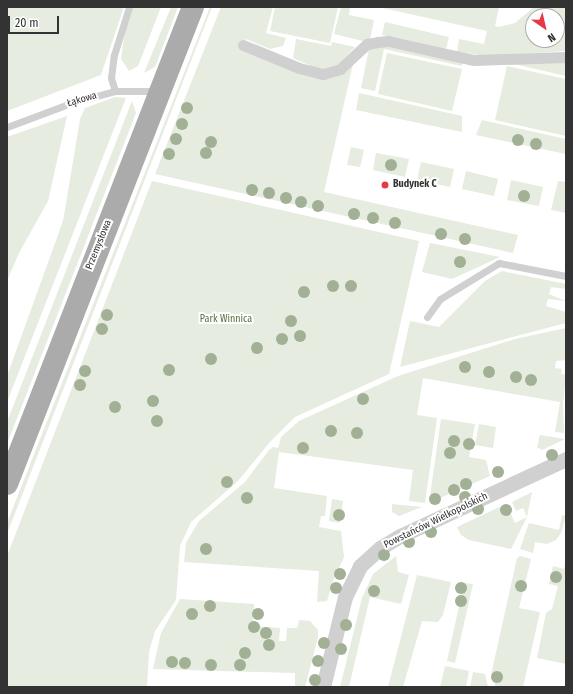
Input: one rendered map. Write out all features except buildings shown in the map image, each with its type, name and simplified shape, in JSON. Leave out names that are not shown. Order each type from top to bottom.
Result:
[{"type":"main road","name":"Przemysłowa","points":[[7,484],[193,7]]},
{"type":"street","points":[[243,44],[305,70],[323,74],[340,69],[367,44],[388,41],[474,60],[566,57]]},
{"type":"street","name":"Powstańców Wielkopolskich","points":[[323,687],[345,597],[360,566],[380,548],[400,536],[566,459]]},
{"type":"lane","points":[[115,91],[112,78],[114,55],[129,7]]},
{"type":"lane","name":"Łąkowa","points":[[7,127],[74,102],[115,91],[132,89],[160,91]]},
{"type":"lane","points":[[427,317],[440,299],[499,262],[566,276]]},
{"type":"green space","points":[[7,7],[124,7],[101,75],[7,111]]},
{"type":"green space","points":[[133,7],[161,7],[138,66],[129,71],[121,59],[125,30]]},
{"type":"green space","points":[[171,7],[178,7],[155,67],[144,73]]},
{"type":"green space","points":[[210,7],[212,7],[7,534],[7,523]]},
{"type":"green space","points":[[221,7],[273,7],[266,33],[286,38],[283,46],[270,49],[246,39],[242,49],[315,78],[353,64],[324,192],[518,235],[513,253],[155,174]]},
{"type":"green space","points":[[275,7],[338,7],[330,43],[270,31]]},
{"type":"green space","points":[[341,7],[350,7],[349,15],[374,20],[370,39],[363,41],[334,34]]},
{"type":"green space","points":[[378,7],[499,7],[495,26],[498,27],[515,23],[525,15],[525,48],[565,48],[565,8],[533,8],[566,7],[566,51],[486,56],[457,52],[459,39],[484,44],[487,31]]},
{"type":"green space","points":[[385,22],[449,37],[446,49],[382,35]]},
{"type":"green space","points":[[296,39],[331,46],[332,42],[355,47],[339,64],[320,70],[293,58]]},
{"type":"green space","points":[[383,46],[463,63],[462,66],[384,49],[375,91],[361,88],[369,49]]},
{"type":"green space","points":[[387,53],[462,69],[452,111],[378,94]]},
{"type":"green space","points":[[566,61],[566,76],[514,64]]},
{"type":"green space","points":[[507,66],[566,79],[566,136],[495,120]]},
{"type":"green space","points":[[359,93],[462,116],[462,132],[356,110]]},
{"type":"green space","points":[[115,97],[126,98],[7,402],[7,376],[63,221],[80,119],[85,108]]},
{"type":"green space","points":[[132,101],[136,113],[7,444],[7,422]]},
{"type":"green space","points":[[67,116],[48,201],[19,253],[7,281],[7,137]]},
{"type":"green space","points":[[482,120],[566,139],[566,154],[476,135]]},
{"type":"green space","points":[[351,147],[364,150],[360,167],[347,165]]},
{"type":"green space","points":[[376,153],[409,159],[405,177],[373,170]]},
{"type":"green space","points":[[421,162],[454,169],[450,187],[417,180]]},
{"type":"green space","points":[[466,171],[498,179],[494,196],[462,189]]},
{"type":"green space","points":[[511,180],[543,187],[539,206],[507,200]]},
{"type":"green space","name":"Park Winnica","points":[[152,181],[419,241],[389,374],[295,417],[270,442],[238,481],[191,522],[180,546],[176,600],[155,631],[149,652],[147,687],[7,687],[7,556]]},
{"type":"green space","points":[[558,181],[566,182],[566,213],[551,210]]},
{"type":"green space","points":[[430,243],[500,257],[452,279],[422,272]]},
{"type":"green space","points":[[502,271],[566,284],[566,289],[551,287],[549,294],[566,301],[548,299],[546,306],[566,312],[566,323],[400,367],[410,321],[439,327],[485,281]]},
{"type":"green space","points":[[566,328],[566,360],[556,361],[555,368],[562,369],[561,374],[566,375],[563,404],[564,433],[555,432],[560,402],[423,378],[417,415],[437,418],[425,503],[409,501],[413,470],[279,452],[274,488],[327,496],[325,516],[321,516],[319,527],[341,531],[344,557],[333,581],[327,601],[317,602],[319,571],[184,562],[186,543],[199,521],[245,482],[269,450],[273,447],[278,448],[281,437],[299,421],[398,376],[515,339]]},
{"type":"green space","points":[[441,419],[475,424],[469,457],[486,460],[490,476],[429,503]]},
{"type":"green space","points":[[479,424],[496,427],[493,448],[475,445]]},
{"type":"green space","points":[[540,435],[565,439],[542,450],[537,447]]},
{"type":"green space","points":[[532,492],[527,517],[523,508],[516,511],[512,502]]},
{"type":"green space","points":[[332,499],[343,501],[340,523],[329,521]]},
{"type":"green space","points":[[392,504],[422,507],[399,516],[392,512]]},
{"type":"green space","points":[[506,504],[515,523],[527,517],[511,549],[469,540],[461,535],[457,527]]},
{"type":"green space","points":[[562,515],[566,516],[561,533],[556,540],[547,544],[535,542],[533,553],[520,549],[529,523],[559,530]]},
{"type":"green space","points":[[396,556],[398,572],[409,575],[401,604],[370,597],[349,687],[340,687],[362,598],[373,574]]},
{"type":"green space","points":[[520,556],[531,559],[519,608],[540,612],[523,687],[496,687],[491,675],[517,558]]},
{"type":"green space","points":[[566,560],[566,664],[537,658],[546,613],[552,609],[558,586],[549,584],[553,566],[564,569]]},
{"type":"green space","points":[[417,575],[451,582],[443,615],[438,622],[422,621],[403,687],[388,687]]},
{"type":"green space","points":[[464,583],[473,584],[455,663],[447,661]]},
{"type":"green space","points":[[180,599],[254,604],[253,626],[280,628],[279,641],[286,641],[287,628],[297,628],[299,620],[310,621],[318,630],[318,637],[305,687],[295,687],[295,673],[153,669],[161,633]]},
{"type":"green space","points":[[445,666],[469,671],[466,687],[440,687]]},
{"type":"green space","points":[[473,672],[485,674],[488,687],[470,687]]},
{"type":"place","name":"Budynek C","points":[[385,185]]}]
